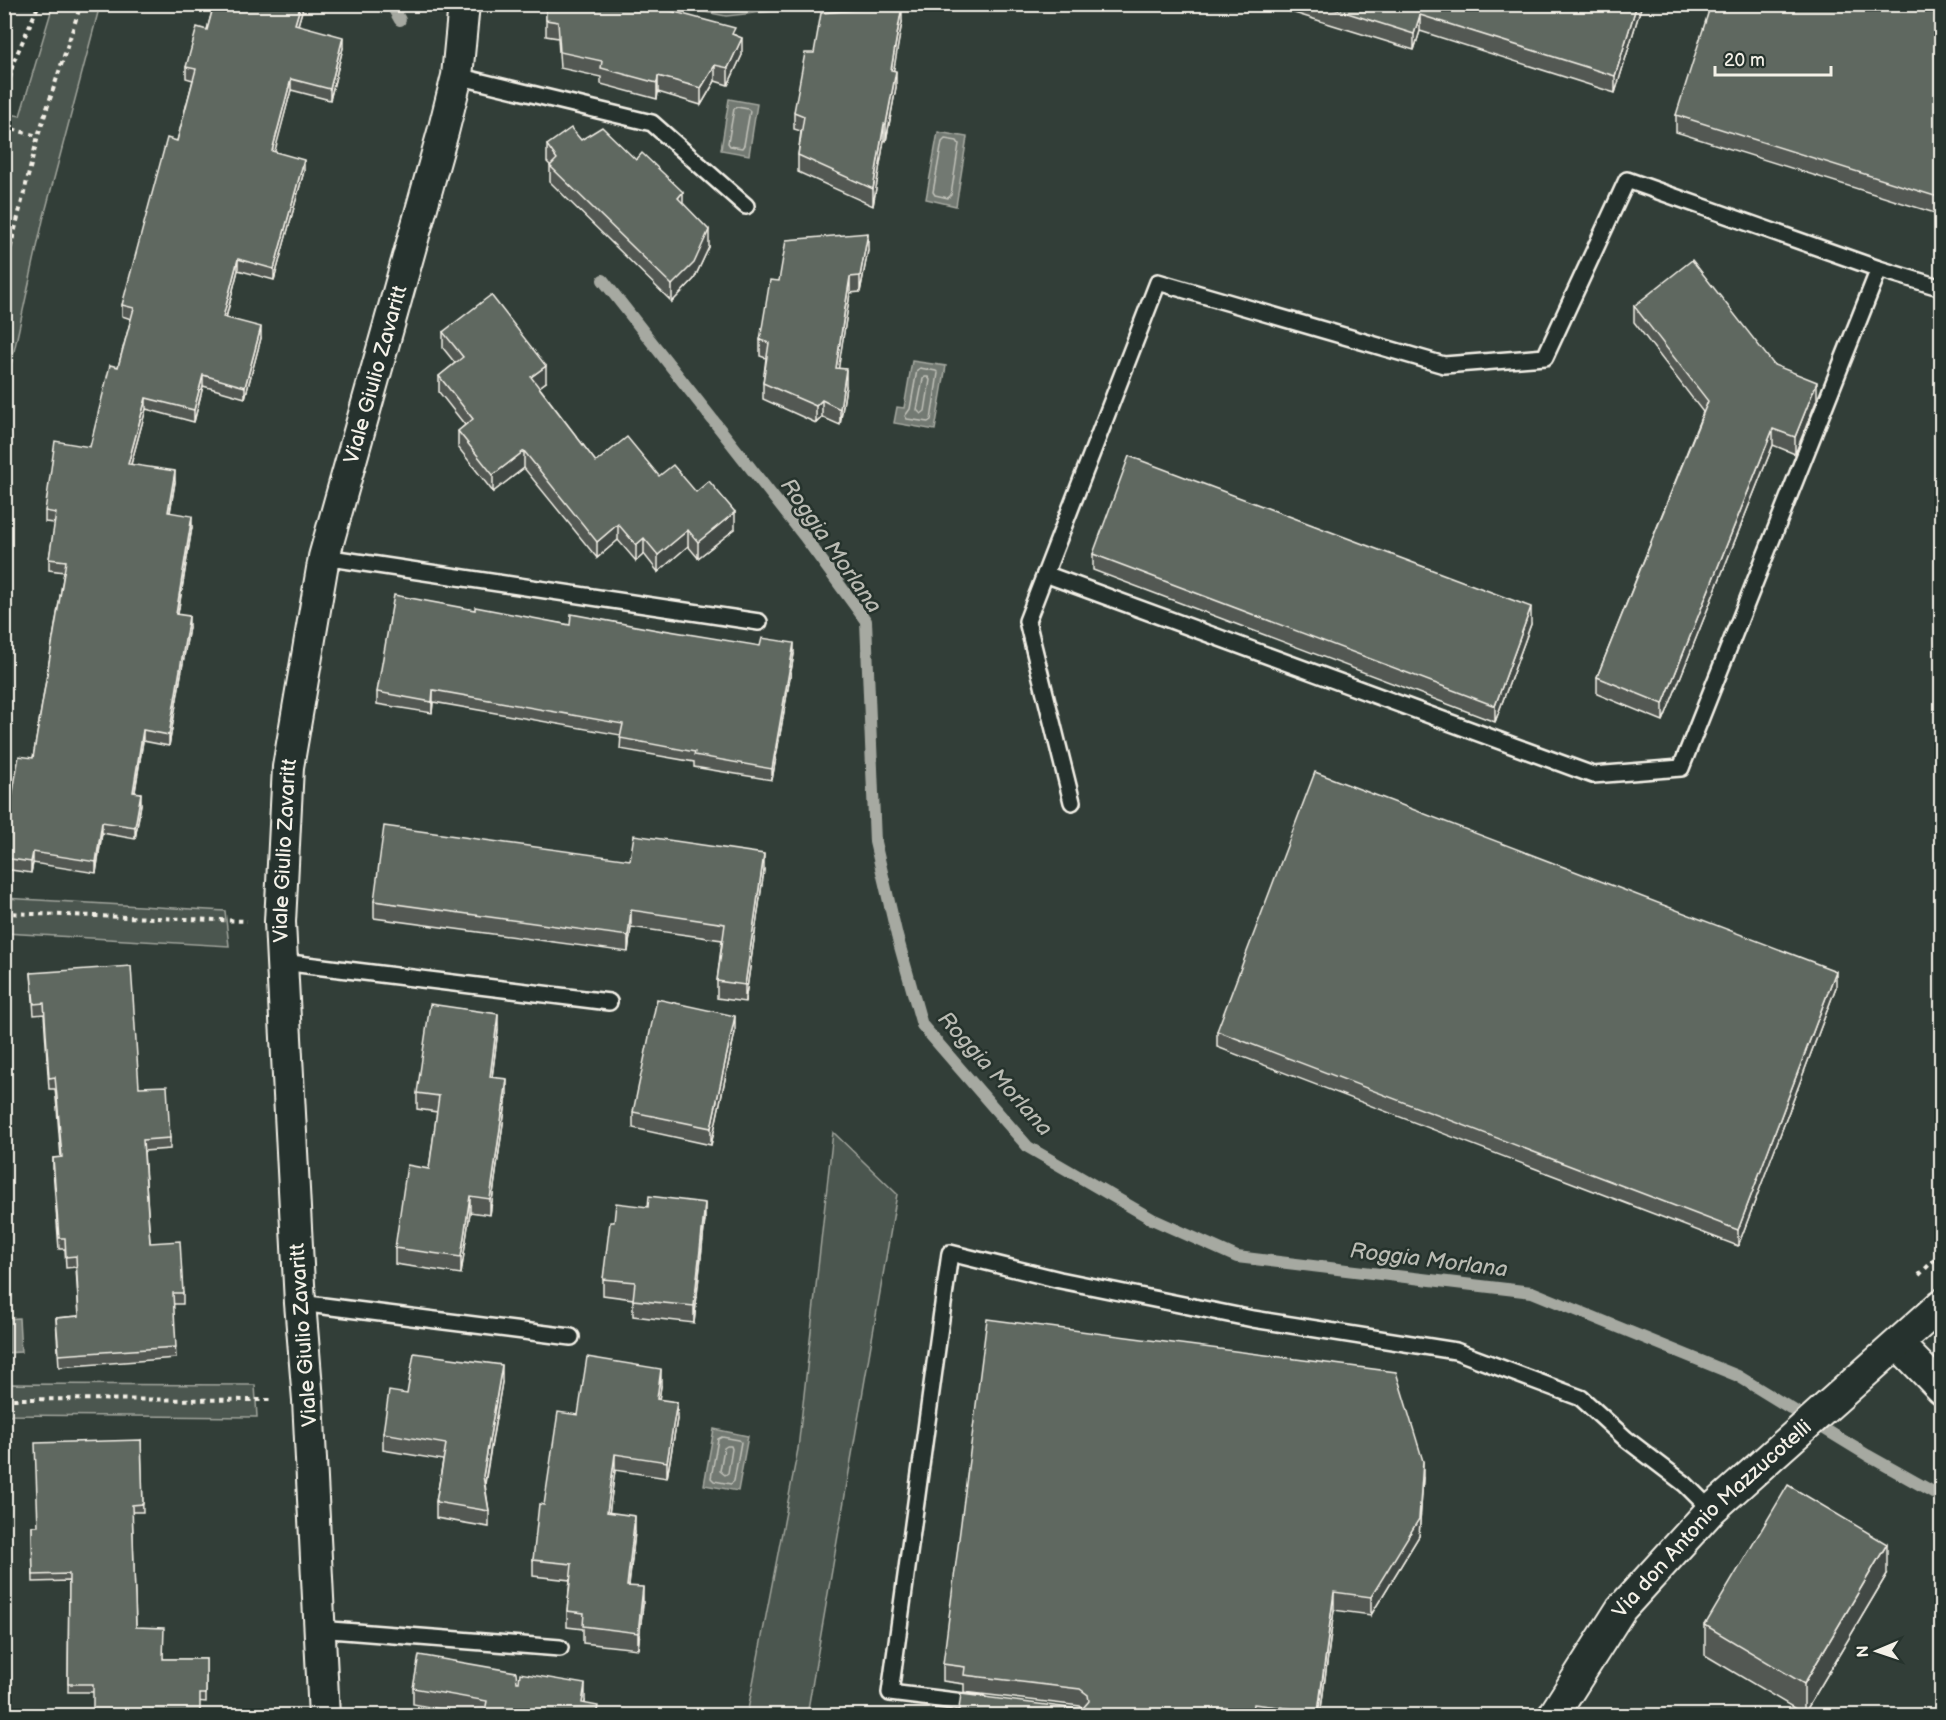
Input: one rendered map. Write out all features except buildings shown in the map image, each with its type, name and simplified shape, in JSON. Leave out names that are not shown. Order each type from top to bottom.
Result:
[{"type":"street","name":"Viale Giulio Zavaritt","points":[[324,1716],[280,922],[288,767],[324,557],[443,132],[457,76],[464,4]]},
{"type":"street","name":"Via don Antonio Mazzucotelli","points":[[1553,1716],[1620,1609],[1711,1510],[1941,1304]]},
{"type":"street","points":[[1898,1344],[1941,1389]]},
{"type":"lane","points":[[457,76],[652,123],[746,206]]},
{"type":"lane","points":[[1072,802],[1027,621],[1158,282],[1444,365],[1545,357],[1627,180],[1879,269],[1941,288]]},
{"type":"lane","points":[[1045,574],[1593,775],[1681,768],[1879,269]]},
{"type":"lane","points":[[324,557],[759,622]]},
{"type":"lane","points":[[282,962],[609,1002]]},
{"type":"lane","points":[[996,1706],[890,1693],[950,1253],[1060,1280],[1253,1318],[1456,1351],[1581,1398],[1626,1439],[1685,1484],[1711,1510]]},
{"type":"lane","points":[[300,1303],[571,1336]]},
{"type":"lane","points":[[318,1629],[560,1648]]},
{"type":"path","points":[[4,93],[7,93],[13,63],[39,4]]},
{"type":"path","points":[[4,274],[38,136],[81,4]]},
{"type":"path","points":[[4,127],[38,136]]},
{"type":"path","points":[[4,913],[280,922]]},
{"type":"path","points":[[4,1399],[308,1400]]},
{"type":"shaded area","points":[[53,5],[100,5],[43,220],[5,392],[4,172],[10,147],[5,145],[5,113],[20,116]]},
{"type":"shaded area","points":[[669,5],[829,5],[726,16]]},
{"type":"shaded area","points":[[4,898],[225,911],[229,946],[5,933]]},
{"type":"shaded area","points":[[833,1132],[897,1194],[807,1715],[747,1715],[798,1449]]},
{"type":"shaded area","points":[[5,1384],[255,1385],[257,1417],[5,1415]]},
{"type":"water","points":[[729,99],[757,104],[749,155],[721,150]]},
{"type":"water","points":[[938,132],[967,137],[956,206],[926,199]]},
{"type":"water","points":[[912,361],[946,366],[935,430],[894,423],[897,407],[904,408]]},
{"type":"water","points":[[19,1318],[21,1352],[5,1353],[5,1319]]},
{"type":"water","points":[[714,1429],[748,1436],[738,1491],[704,1485]]},
{"type":"waterway","name":"Roggia Morlana","points":[[391,4],[400,20]]},
{"type":"waterway","name":"Roggia Morlana","points":[[603,280],[804,536],[866,621],[875,842],[897,936],[922,1025],[1028,1147],[1152,1219],[1237,1257],[1532,1292],[1738,1376],[1867,1455],[1942,1497]]}]
